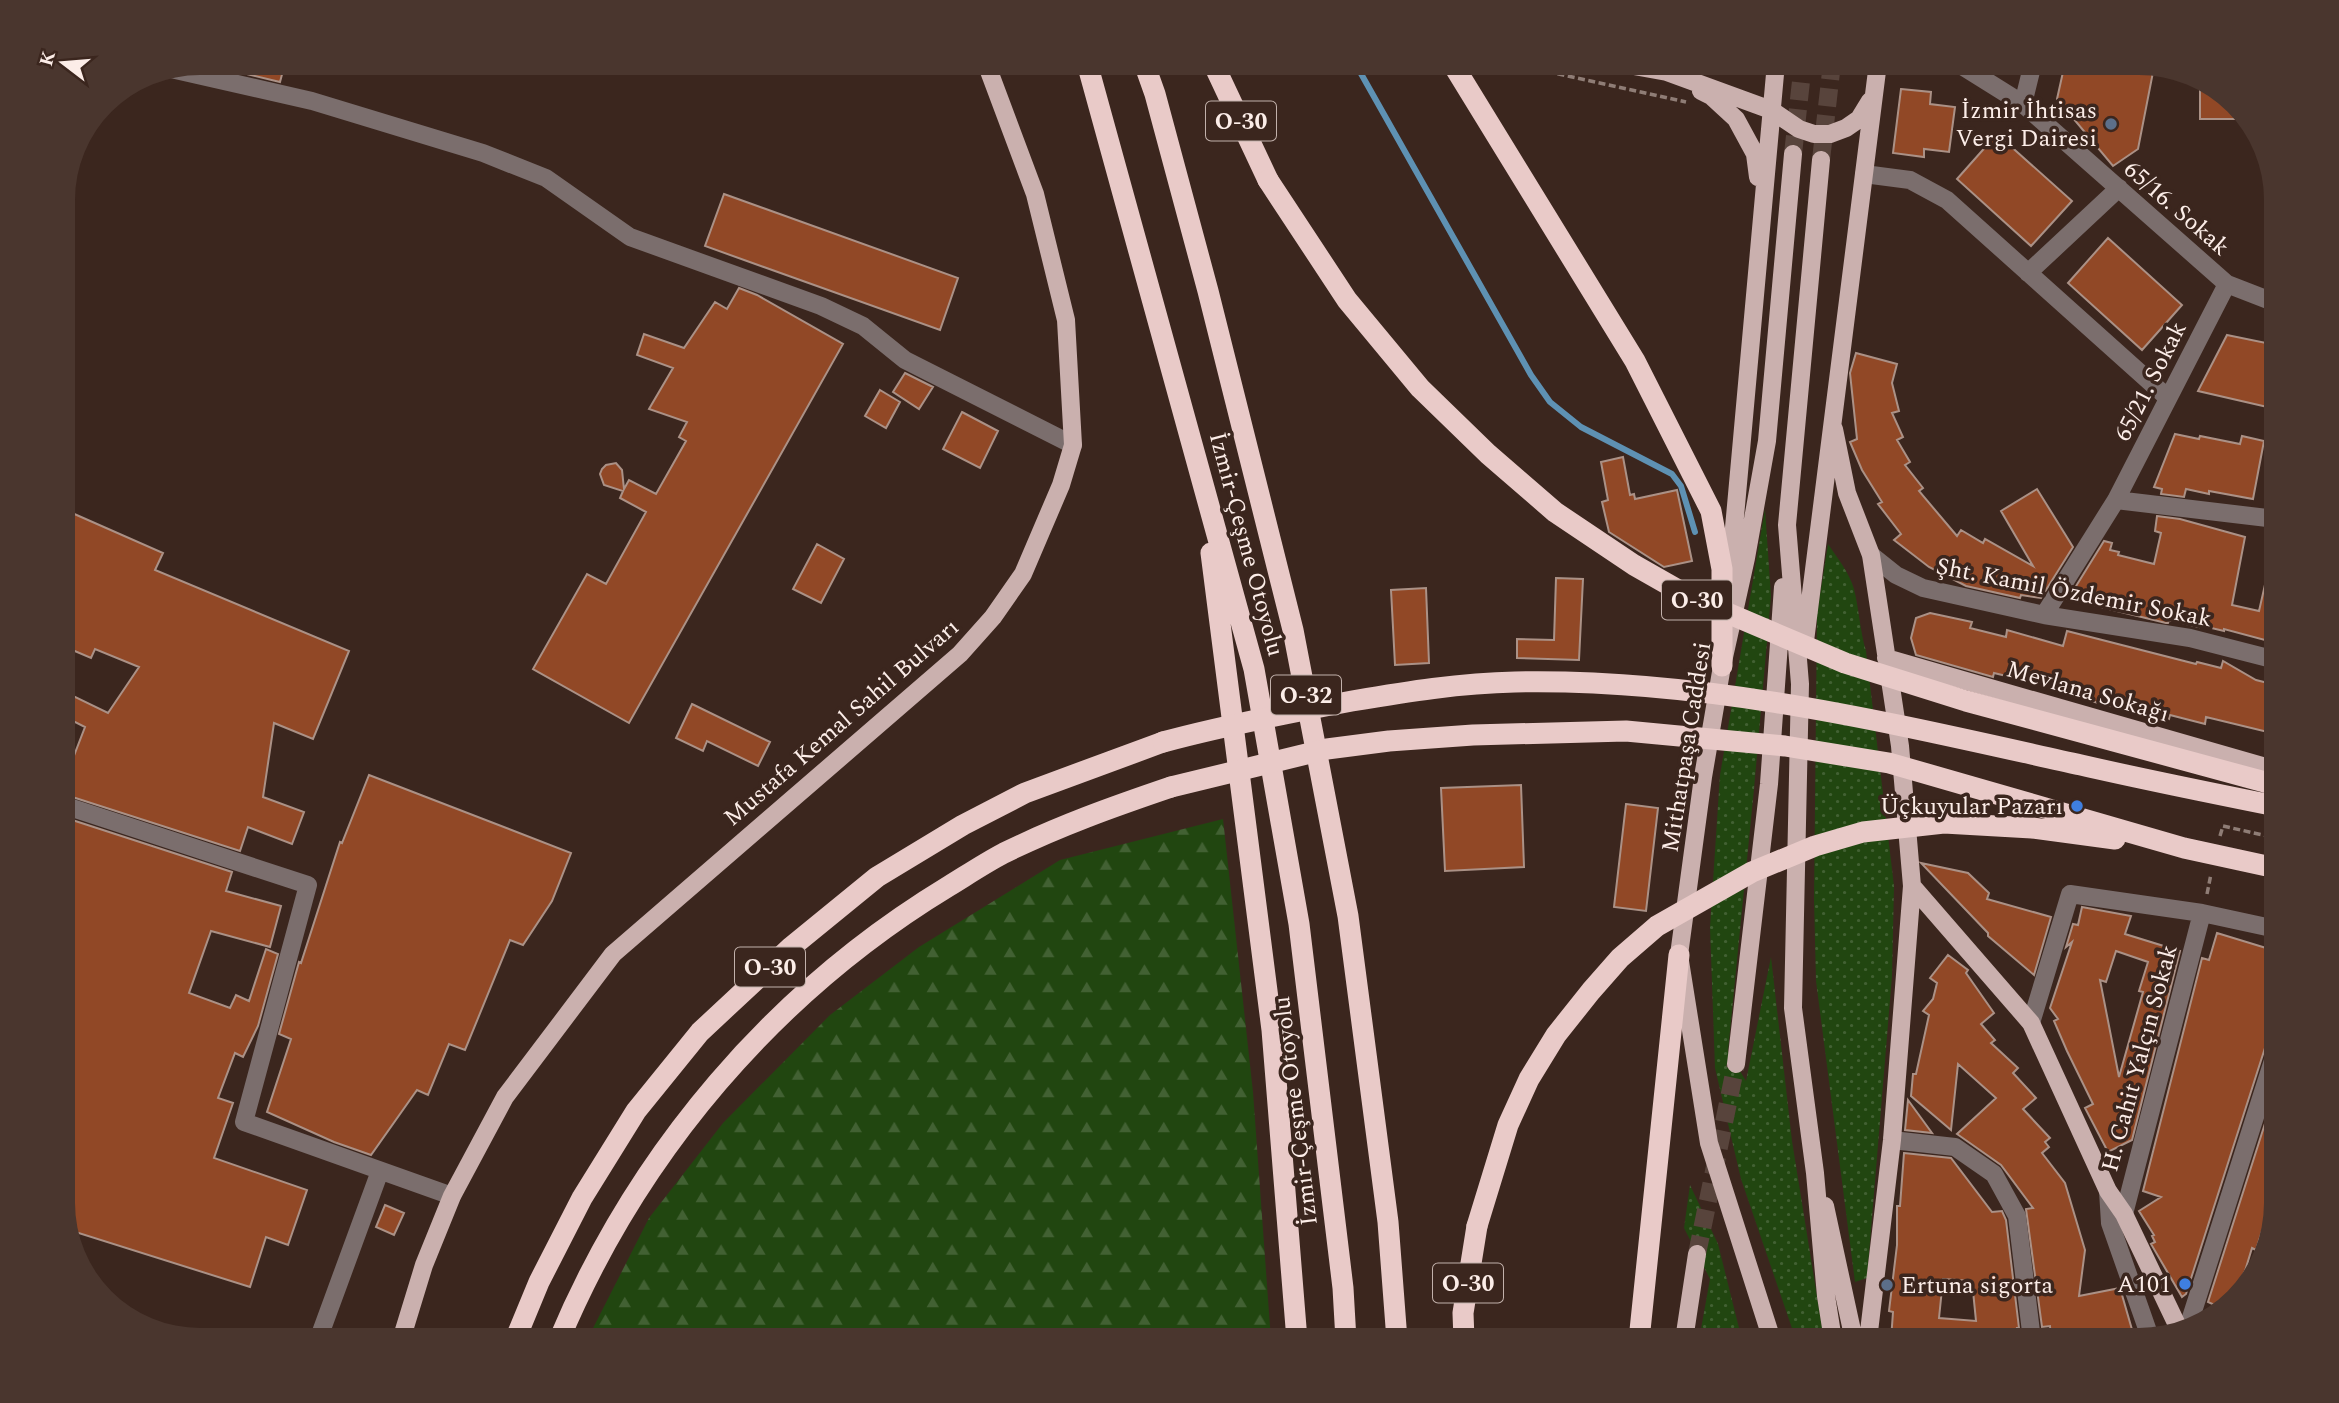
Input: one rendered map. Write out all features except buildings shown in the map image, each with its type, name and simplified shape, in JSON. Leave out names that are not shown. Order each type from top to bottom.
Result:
[{"type":"highway","name":"O-30","points":[[1222,75],[1268,180],[1347,300],[1420,388],[1488,454],[1555,512],[1634,565],[1692,598],[1844,663],[1966,701],[2264,782]]},
{"type":"highway","points":[[1460,75],[1635,361],[1711,511],[1723,569],[1722,666]]},
{"type":"highway","name":"İzmir-Çeşme Otoyolu","points":[[1090,76],[1254,669],[1299,924],[1343,1288],[1345,1328]]},
{"type":"highway","name":"İzmir-Çeşme Otoyolu","points":[[1148,76],[1208,291],[1293,630],[1348,916],[1388,1222],[1396,1328]]},
{"type":"highway","points":[[1201,474],[1272,1030],[1296,1328]]},
{"type":"highway","name":"O-30","points":[[519,1328],[539,1282],[582,1198],[636,1111],[700,1032],[790,948],[877,877],[962,825],[1025,793],[1163,742],[1281,714],[1464,685],[1517,682],[1627,685],[1744,697],[1850,714],[2264,803]]},
{"type":"highway","name":"O-30","points":[[564,1328],[576,1300],[628,1203],[676,1133],[739,1057],[814,983],[904,914],[1001,855],[1087,815],[1171,788],[1327,749],[1390,741],[1626,731],[1785,746],[1889,763],[2184,848],[2264,865]]},
{"type":"highway","name":"O-30","points":[[1464,1328],[1463,1313],[1477,1226],[1508,1125],[1529,1079],[1556,1035],[1620,958],[1657,926],[1752,872],[1815,846],[1863,832],[1944,823],[2032,828],[2184,848]]},
{"type":"highway","points":[[1640,1328],[1679,955]]},
{"type":"main road","points":[[1673,75],[1711,96],[1736,119],[1755,154],[1762,214]]},
{"type":"main road","points":[[1676,75],[1771,110],[1799,129],[1814,134],[1830,134],[1846,128],[1859,118],[1874,95]]},
{"type":"main road","points":[[1722,666],[1775,75]]},
{"type":"main road","points":[[1800,684],[1876,75]]},
{"type":"main road","name":"Mustafa Kemal Sahil Bulvarı","points":[[405,1328],[424,1265],[452,1196],[505,1097],[613,954],[960,654],[993,617],[1023,574],[1061,485],[1073,445],[1066,320],[1035,194],[991,76]]},
{"type":"main road","name":"Mithatpaşa Caddesi","points":[[1768,1328],[1709,1143],[1679,955],[1703,777],[1722,666],[1746,558],[1767,441],[1793,154]]},
{"type":"main road","points":[[1736,1064],[1769,784],[1787,525],[1821,160]]},
{"type":"main road","points":[[1834,429],[1847,493],[1871,555],[1900,747],[1912,887],[1892,1140],[1869,1328]]},
{"type":"main road","points":[[1787,525],[1800,684],[1793,1008],[1815,1173],[1831,1328]]},
{"type":"main road","name":"Mevlana Sokağı","points":[[1886,658],[2264,766]]},
{"type":"main road","points":[[1912,887],[2031,1023],[2108,1191],[2124,1214],[2175,1322]]},
{"type":"main road","points":[[1815,1173],[1830,1221],[1852,1328]]},
{"type":"main road","points":[[1686,1328],[1697,1254]]},
{"type":"street","name":"65/16. Sokak","points":[[1977,75],[2023,104],[2227,284],[2263,298]]},
{"type":"street","points":[[2023,104],[2030,75]]},
{"type":"street","points":[[202,76],[312,101],[483,153],[546,178],[630,237],[821,306],[863,326],[905,360],[1073,445]]},
{"type":"street","points":[[1864,174],[1910,180],[1947,200],[2168,398]]},
{"type":"street","points":[[2028,273],[2119,188]]},
{"type":"street","name":"65/21. Sokak","points":[[2044,614],[2116,500],[2227,284]]},
{"type":"street","points":[[2116,500],[2263,517]]},
{"type":"street","name":"Şht. Kamil Özdemir Sokak","points":[[1871,555],[1896,575],[1923,588],[2044,614],[2190,638],[2263,657]]},
{"type":"street","points":[[76,809],[308,885],[244,1122],[452,1196]]},
{"type":"street","points":[[2031,1023],[2070,894],[2202,913],[2264,926]]},
{"type":"street","name":"H. Cahit Yalçın Sokak","points":[[2124,1214],[2202,913]]},
{"type":"street","points":[[2192,1315],[2264,1089]]},
{"type":"street","points":[[1892,1140],[1955,1147],[1994,1174],[2017,1216],[2031,1328]]},
{"type":"street","points":[[322,1328],[380,1171]]},
{"type":"street","points":[[2108,1191],[2110,1223],[2147,1327]]},
{"type":"path","points":[[1565,75],[1693,103]]},
{"type":"green space","points":[[1765,509],[1771,596],[1728,1051],[1746,1081],[1771,957],[1792,1141],[1822,1328],[1792,1328],[1741,1179],[1715,1068],[1710,927],[1720,775]]},
{"type":"green space","points":[[1828,544],[1849,577],[1856,597],[1866,651],[1894,886],[1892,976],[1867,1278],[1855,1282],[1816,981],[1814,900],[1817,614]]},
{"type":"green space","points":[[1223,819],[1253,1092],[1270,1328],[593,1328],[649,1218],[723,1123],[830,1015],[919,947],[1060,860]]},
{"type":"green space","points":[[1690,1185],[1718,1244],[1739,1328],[1701,1328],[1710,1279],[1684,1228]]},
{"type":"waterway","points":[[1362,75],[1531,375],[1550,402],[1581,427],[1672,474],[1681,486],[1695,532]]},
{"type":"tunnel","points":[[1793,154],[1802,75]]},
{"type":"tunnel","points":[[1821,160],[1831,75]]},
{"type":"tunnel","points":[[1697,1254],[1736,1064]]},
{"type":"place","name":"İzmir İhtisas Vergi Dairesi","points":[[2111,124]]},
{"type":"place","name":"Üçkuyular Pazarı","points":[[2077,806]]},
{"type":"place","name":"A101","points":[[2185,1284]]},
{"type":"place","name":"Ertuna sigorta","points":[[1887,1285]]}]
